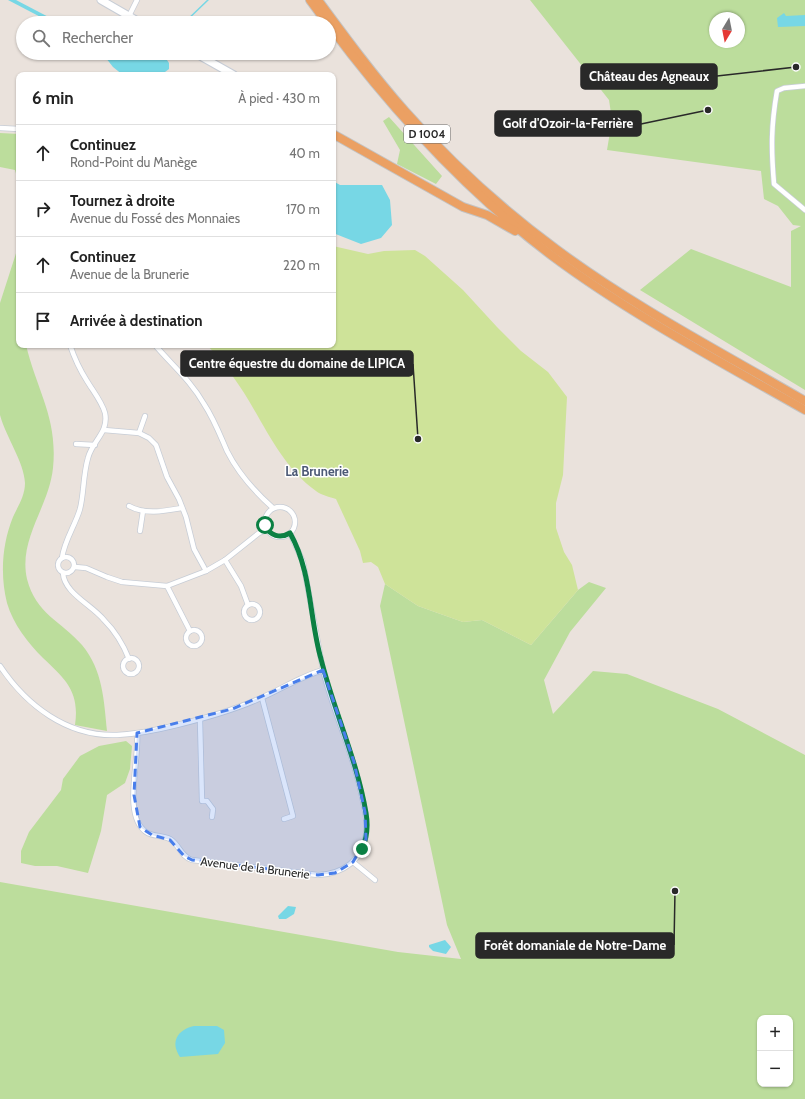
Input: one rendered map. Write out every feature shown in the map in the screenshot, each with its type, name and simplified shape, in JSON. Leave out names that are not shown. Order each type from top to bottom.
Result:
[{"type":"highway","name":"D 1004","points":[[310,0],[322,16]]},
{"type":"highway","name":"D 1004","points":[[318,0],[330,16]]},
{"type":"highway","name":"D 1004","points":[[336,24],[361,58],[405,111],[454,161],[519,220],[600,280],[805,401]]},
{"type":"highway","name":"D 1004","points":[[336,35],[356,62],[415,131],[476,192],[527,236],[598,288],[646,318],[805,410]]},
{"type":"highway","points":[[336,136],[463,207],[487,215],[527,236]]},
{"type":"highway","points":[[796,404],[805,415]]},
{"type":"main road","points":[[101,0],[129,16]]},
{"type":"main road","points":[[207,60],[229,72]]},
{"type":"street","points":[[129,16],[137,0]]},
{"type":"street","points":[[805,86],[784,88],[777,91],[770,145],[774,184],[805,210]]},
{"type":"street","points":[[0,128],[16,129]]},
{"type":"street","points":[[71,348],[78,364],[104,412],[104,430],[88,457],[80,510],[63,548],[62,558],[58,566],[63,573],[66,585],[105,620],[119,640],[129,659]]},
{"type":"street","points":[[158,348],[184,375],[197,392],[212,417],[228,452],[238,468],[246,480],[273,508]]},
{"type":"street","points":[[139,433],[145,416]]},
{"type":"street","points":[[104,430],[139,433],[149,438],[156,445],[167,477],[182,508],[194,549],[206,571]]},
{"type":"street","points":[[76,444],[95,445]]},
{"type":"street","points":[[129,506],[143,511],[182,508]]},
{"type":"street","points":[[282,507],[293,514],[295,524],[290,533],[286,536],[275,536],[267,530],[265,520],[269,511],[273,508],[282,507]]},
{"type":"street","points":[[140,531],[143,511]]},
{"type":"street","points":[[75,567],[86,568],[107,578],[122,582],[167,586],[206,571],[225,560],[255,536],[267,530]]},
{"type":"street","name":"Avenue de la Brunerie","points":[[137,733],[134,795],[137,821],[149,833],[173,841],[186,857],[196,860],[318,875],[335,873],[353,862],[364,844],[366,833],[366,812],[350,748],[323,670],[303,562],[290,533]]},
{"type":"street","points":[[62,558],[67,557],[72,559],[75,567]]},
{"type":"street","points":[[225,560],[241,586],[248,605]]},
{"type":"street","points":[[63,573],[70,573],[75,567]]},
{"type":"street","points":[[167,586],[190,631]]},
{"type":"street","points":[[0,666],[11,682],[28,701],[59,722],[94,734],[116,735],[137,733],[200,720],[262,698],[312,673],[323,670]]},
{"type":"street","points":[[262,698],[293,816],[284,819]]},
{"type":"street","points":[[200,720],[202,801],[207,801],[213,809],[212,817]]},
{"type":"street","points":[[353,862],[375,880]]},
{"type":"highlighted area","points":[[323,670],[354,762],[365,812],[366,839],[353,862],[335,873],[318,875],[192,860],[184,856],[170,840],[152,835],[140,827],[134,795],[137,733],[232,709]]},
{"type":"green space","points":[[530,0],[805,0],[805,390],[640,290],[691,249],[791,287],[791,231],[801,226],[793,225],[778,206],[764,199],[761,171],[607,150],[612,120],[609,100]]},
{"type":"green space","points":[[389,117],[442,176],[436,184],[397,164],[400,150],[383,121]]},
{"type":"green space","points":[[0,133],[16,134],[16,174],[15,170],[0,167]]},
{"type":"green space","points":[[336,247],[368,254],[384,251],[415,250],[425,256],[463,290],[521,351],[548,372],[567,397],[563,475],[556,503],[556,528],[564,552],[572,565],[578,590],[531,645],[482,620],[463,622],[418,606],[385,584],[378,567],[371,562],[363,563],[360,551],[336,499],[318,492],[295,472],[270,438],[235,379],[210,348],[336,348]]},
{"type":"green space","points":[[16,253],[16,348],[27,348],[50,419],[54,450],[53,468],[50,482],[30,537],[27,550],[25,564],[27,579],[36,601],[82,645],[89,655],[101,686],[107,731],[75,725],[76,713],[73,694],[64,679],[32,646],[22,633],[13,618],[7,603],[3,582],[4,549],[9,527],[23,497],[25,483],[22,467],[0,415],[0,303]]},
{"type":"green space","points":[[589,582],[606,588],[570,632],[544,680],[553,714],[593,671],[627,674],[718,709],[805,755],[805,1099],[0,1099],[0,882],[398,952],[461,959],[447,925],[380,606],[385,584],[418,606],[463,622],[482,620],[531,645],[578,590]]},
{"type":"green space","points":[[126,741],[132,746],[130,769],[125,783],[107,795],[101,831],[88,873],[57,866],[35,866],[21,863],[21,851],[29,832],[61,790],[63,779],[80,756],[99,746]]},
{"type":"water","points":[[8,0],[16,0],[47,16],[39,16]]},
{"type":"water","points":[[784,13],[786,16],[805,15],[805,26],[778,27],[777,18]]},
{"type":"water","points":[[108,60],[167,60],[169,63],[169,69],[165,72],[119,72]]},
{"type":"water","points":[[336,183],[340,185],[382,185],[390,200],[392,225],[381,238],[361,244],[336,234]]},
{"type":"water","points":[[288,906],[296,907],[294,914],[286,919],[279,919],[278,916]]},
{"type":"water","points":[[445,940],[451,947],[446,954],[433,951],[429,947],[429,945]]},
{"type":"water","points":[[194,1026],[217,1026],[224,1030],[225,1043],[218,1054],[180,1057],[176,1046],[177,1037],[183,1030]]},
{"type":"waterway","points":[[191,16],[208,0]]},
{"type":"place","name":"Château des Agneaux","points":[[796,67]]},
{"type":"place","name":"Golf d'Ozoir-la-Ferrière","points":[[708,110]]},
{"type":"place","name":"Centre équestre du domaine de LIPICA","points":[[418,439]]},
{"type":"place","name":"Forêt domaniale de Notre-Dame","points":[[675,891]]},
{"type":"district","name":"La Brunerie","points":[[317,471]]},
{"type":"route","points":[[265,525],[267,530],[275,536],[286,536],[290,533],[303,562],[310,594],[320,657],[336,712],[354,762],[366,812],[366,833],[362,849]]}]
